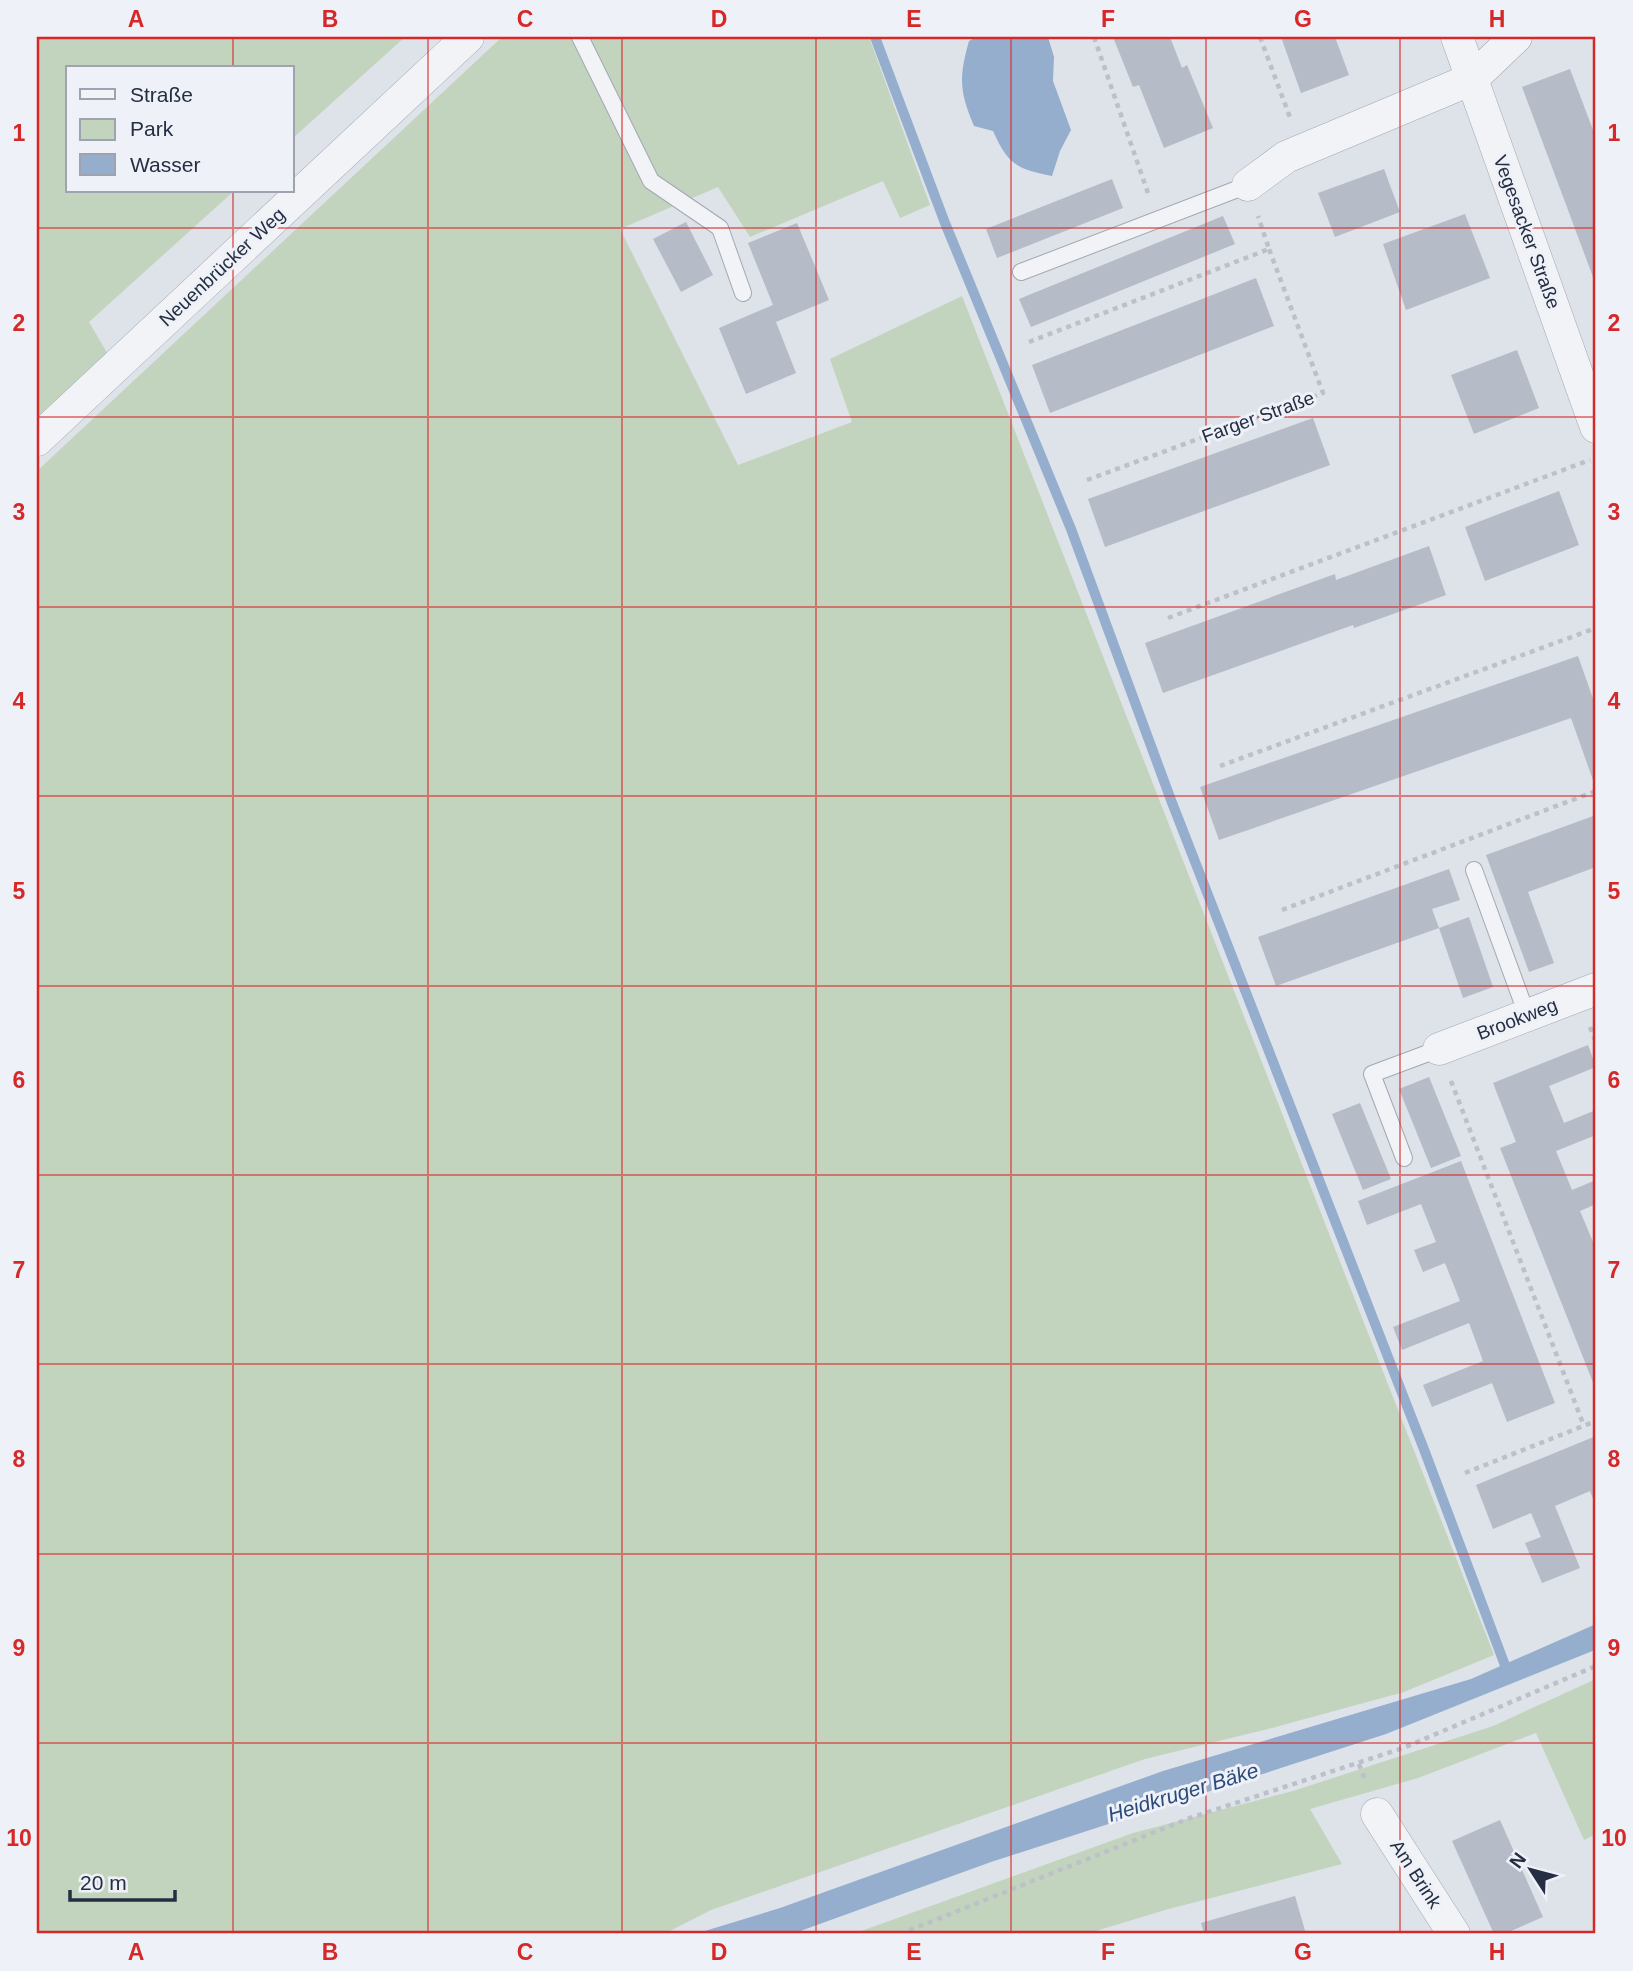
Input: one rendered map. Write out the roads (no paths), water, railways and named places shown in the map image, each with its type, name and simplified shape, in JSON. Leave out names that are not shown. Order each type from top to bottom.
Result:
[{"type":"street","name":"Neuenbrücker Weg","points":[[37,440],[468,37]]},
{"type":"street","name":"Vegesacker Straße","points":[[1457,37],[1595,422]]},
{"type":"street","points":[[1248,186],[1286,157],[1472,79],[1516,37]]},
{"type":"street","name":"Brookweg","points":[[1438,1049],[1596,989]]},
{"type":"street","name":"Am Brink","points":[[1377,1814],[1454,1934]]},
{"type":"lane","points":[[580,37],[651,181],[720,228],[743,293]]},
{"type":"lane","points":[[1021,272],[1248,186]]},
{"type":"lane","points":[[1474,870],[1527,1015]]},
{"type":"lane","points":[[1404,1158],[1372,1074],[1438,1049]]},
{"type":"water","points":[[976,37],[1048,37],[1054,57],[1053,81],[1071,130],[1060,151],[1052,176],[1021,167],[1003,151],[993,131],[974,126],[965,103],[962,74],[969,41]]},
{"type":"water","name":"Heidkruger Bäke","points":[[1596,1624],[1595,1650],[1386,1734],[991,1862],[792,1934],[695,1934],[780,1908],[1163,1771],[1471,1679]]},
{"type":"waterway","points":[[875,37],[945,223],[1071,529],[1171,800],[1425,1452],[1509,1676]]}]
